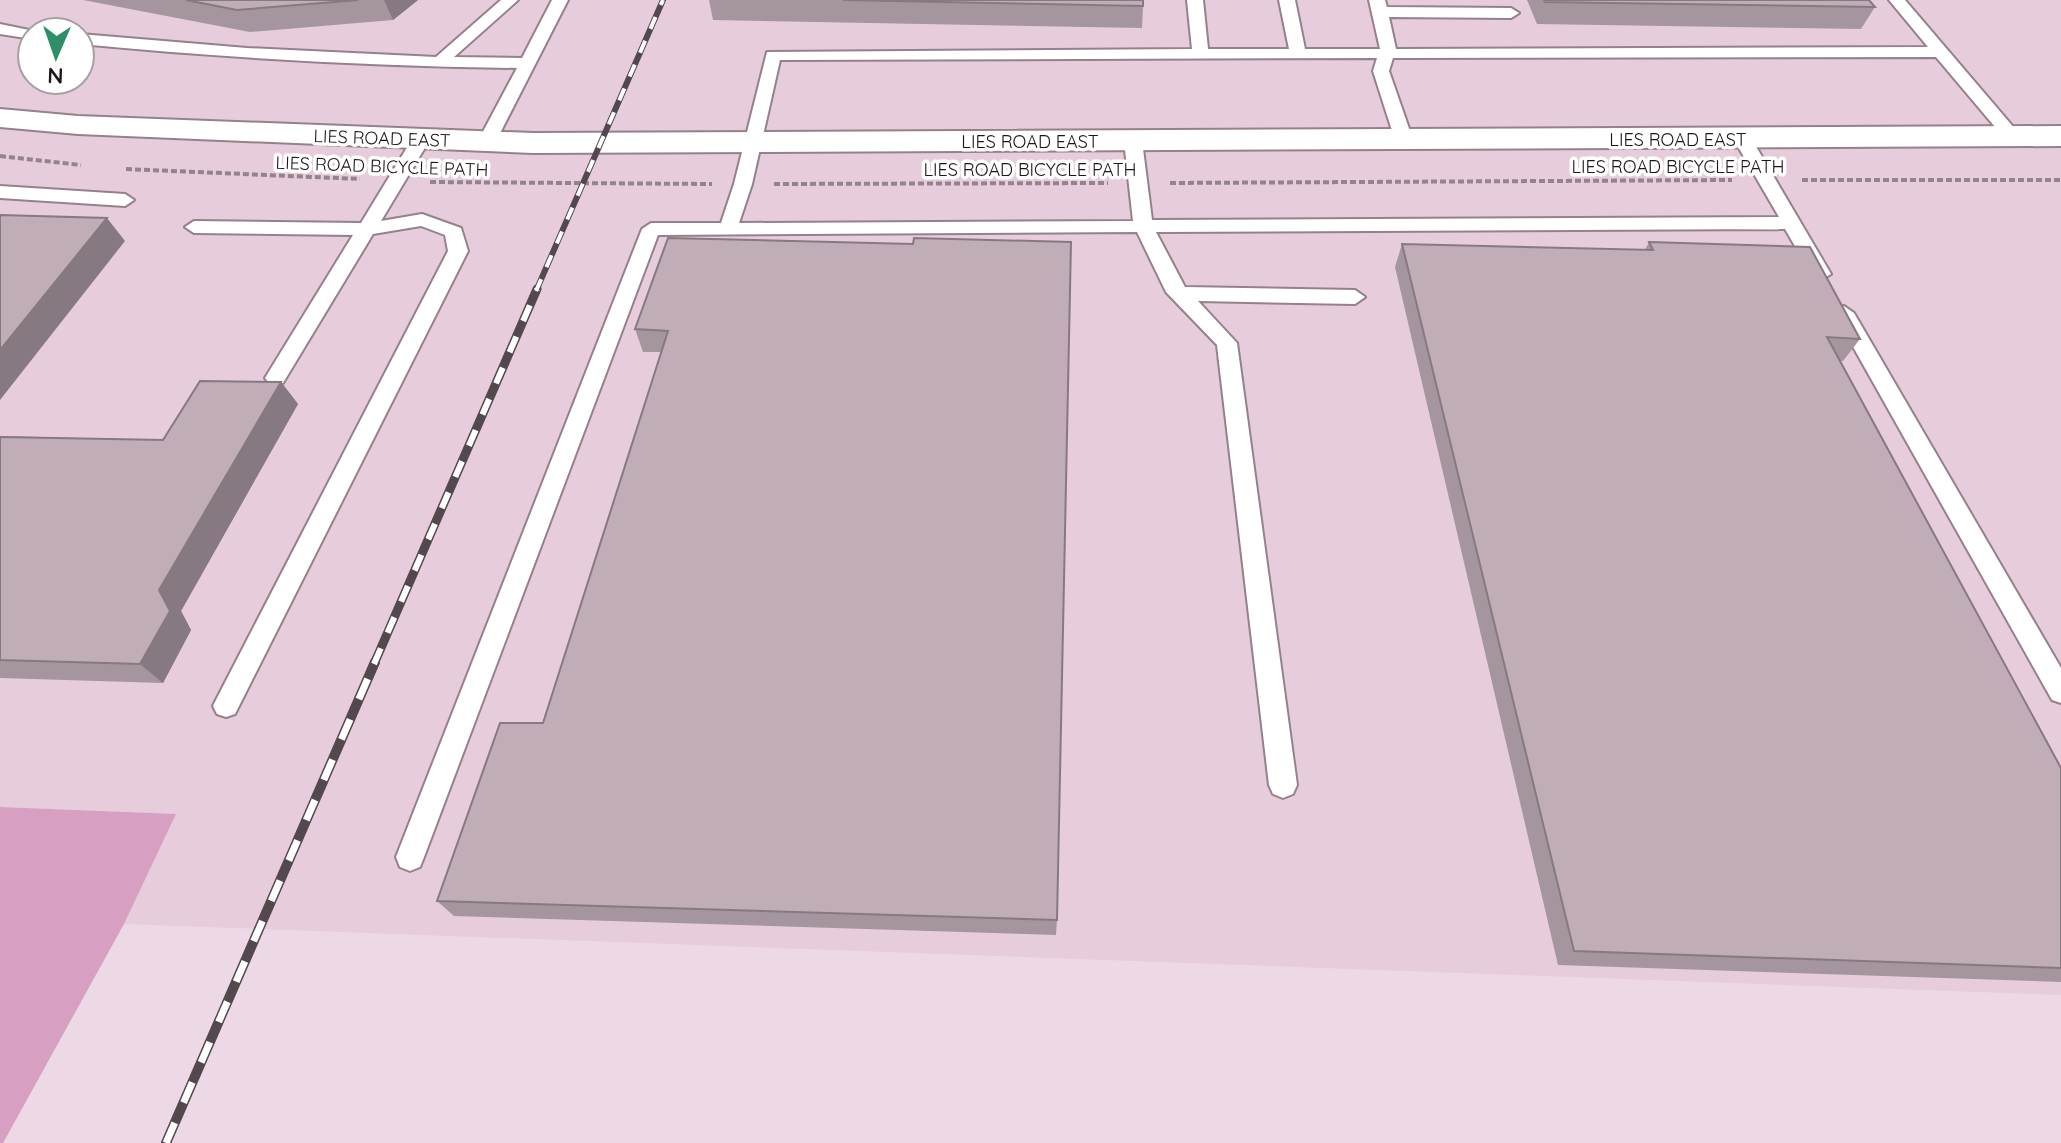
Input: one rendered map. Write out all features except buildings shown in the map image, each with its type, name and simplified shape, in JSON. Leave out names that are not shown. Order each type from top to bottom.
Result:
[{"type":"street","name":"LIES ROAD EAST","points":[[2,120],[420,141],[751,143],[2061,136]]},
{"type":"lane","points":[[438,63],[510,0]]},
{"type":"lane","points":[[487,141],[560,0]]},
{"type":"lane","points":[[1195,0],[1201,54]]},
{"type":"lane","points":[[1287,0],[1298,54]]},
{"type":"lane","points":[[1897,0],[2012,136]]},
{"type":"lane","points":[[1404,140],[1381,71],[1389,45],[1379,6],[1511,13]]},
{"type":"lane","points":[[96,41],[213,53],[438,63],[527,63]]},
{"type":"lane","points":[[728,229],[743,184],[773,55],[1938,52]]},
{"type":"lane","points":[[1742,138],[2061,692]]},
{"type":"lane","points":[[276,378],[420,141]]},
{"type":"lane","points":[[1133,141],[1143,226],[1180,294],[1227,343],[1283,785]]},
{"type":"lane","points":[[0,192],[125,200]]},
{"type":"lane","points":[[194,227],[366,229],[422,220],[454,232],[458,251],[226,706]]},
{"type":"lane","points":[[410,857],[651,229],[1792,223]]},
{"type":"lane","points":[[1180,294],[1355,297]]},
{"type":"path","points":[[0,156],[89,166]]},
{"type":"path","name":"LIES ROAD BICYCLE PATH","points":[[120,168],[396,181],[743,184],[2061,180]]},
{"type":"shaded area","points":[[0,0],[2061,0],[2061,995],[124,924],[176,814],[0,807]]},
{"type":"shaded area","points":[[0,807],[176,814],[124,924],[3,1143],[0,1143]]},
{"type":"railway","points":[[536,291],[663,0]]},
{"type":"railway","points":[[374,664],[537,289]]},
{"type":"railway","points":[[166,1143],[375,662]]}]
